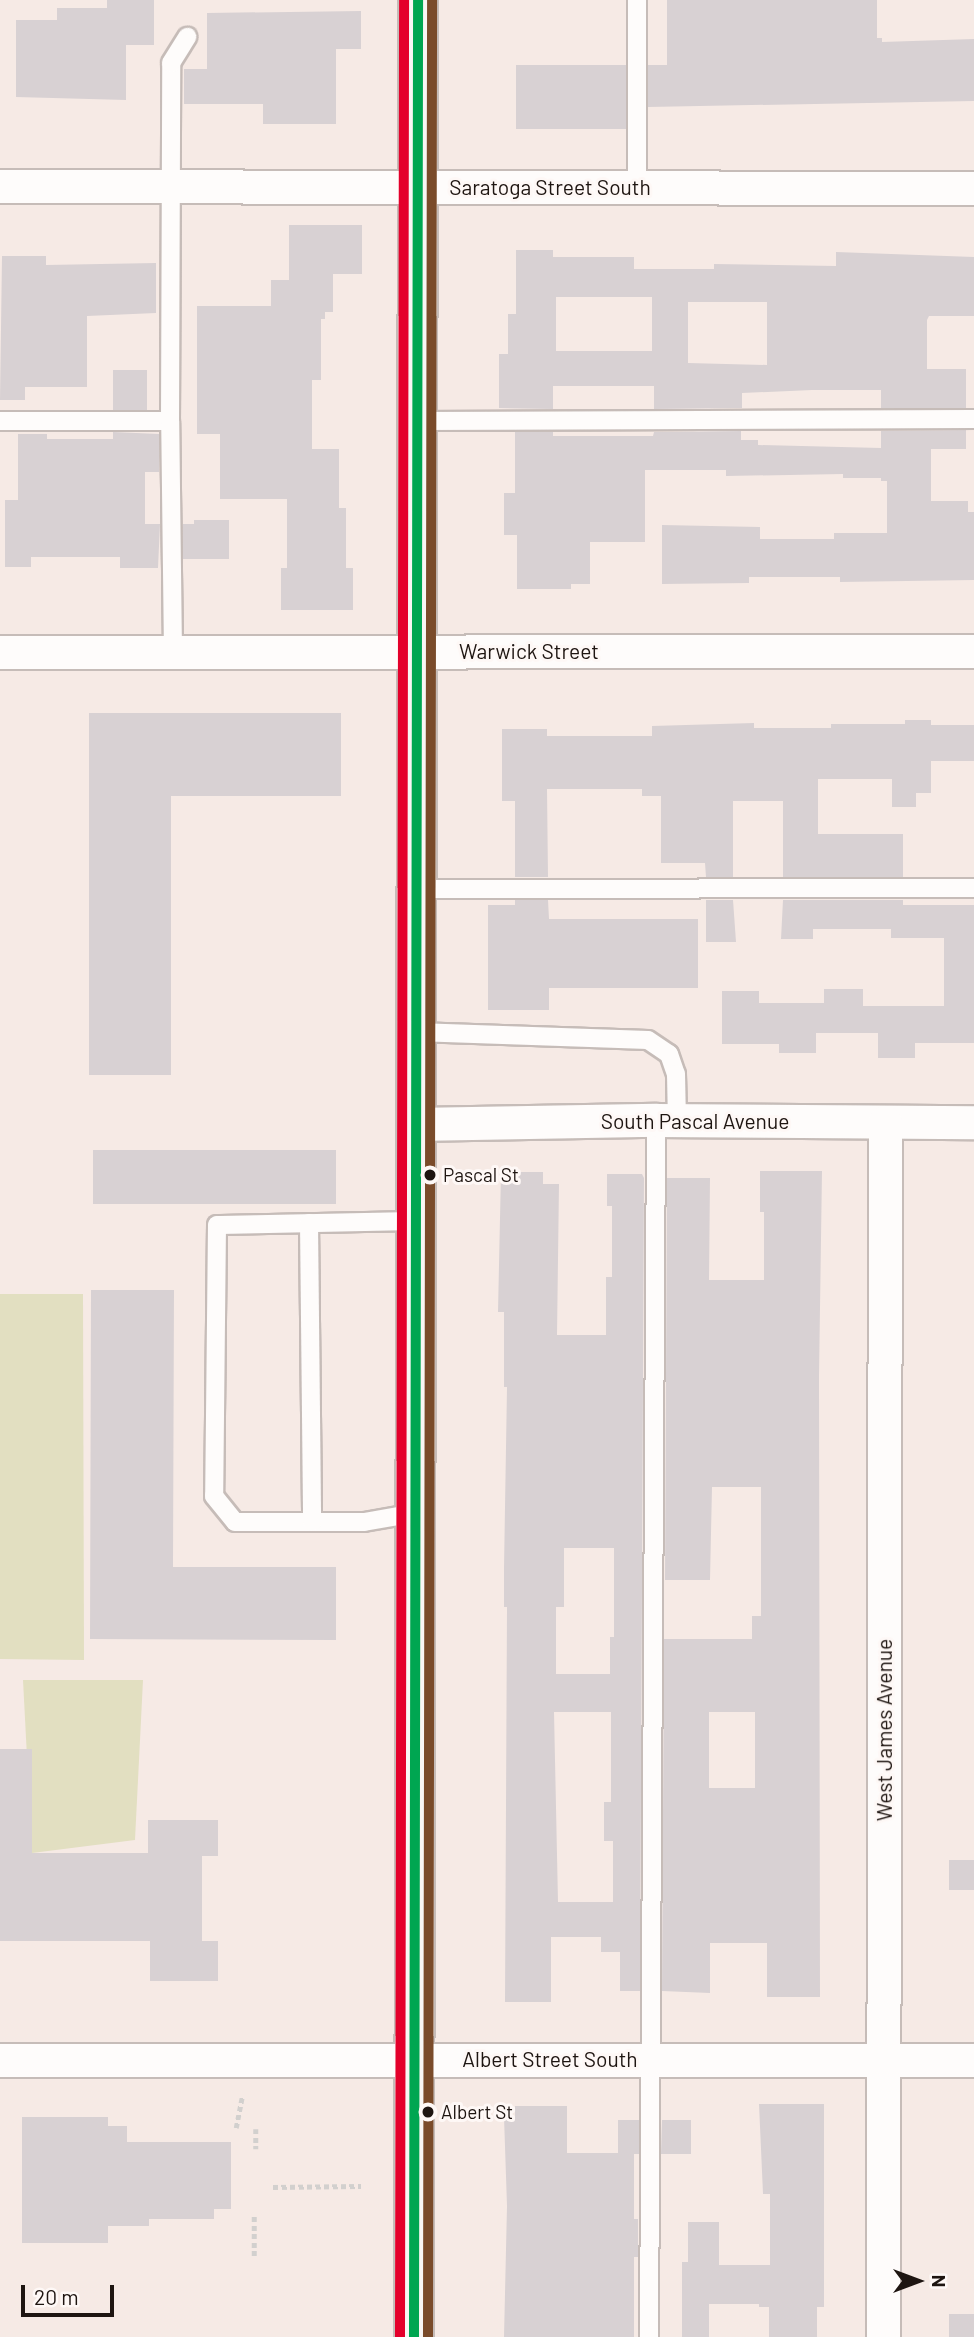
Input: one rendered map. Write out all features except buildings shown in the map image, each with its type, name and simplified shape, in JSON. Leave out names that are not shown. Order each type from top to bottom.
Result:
[{"type":"main road","points":[[414,2337],[418,0]]},
{"type":"street","name":"Saratoga Street South","points":[[0,186],[974,188]]},
{"type":"street","name":"Warwick Street","points":[[0,652],[974,651]]},
{"type":"street","name":"South Pascal Avenue","points":[[415,1124],[667,1120],[974,1122]]},
{"type":"street","name":"West James Avenue","points":[[883,2337],[885,1122]]},
{"type":"street","name":"Albert Street South","points":[[0,2060],[974,2060]]},
{"type":"lane","points":[[637,0],[637,187]]},
{"type":"lane","points":[[173,652],[169,186],[171,63],[187,37]]},
{"type":"lane","points":[[417,421],[974,419]]},
{"type":"lane","points":[[0,421],[170,421]]},
{"type":"lane","points":[[417,890],[974,888]]},
{"type":"lane","points":[[416,1032],[648,1040],[669,1054],[676,1074],[667,1120],[649,2337]]},
{"type":"lane","points":[[416,1221],[217,1225],[214,1496],[235,1521],[364,1521],[416,1513]]},
{"type":"lane","points":[[309,1223],[312,1521]]},
{"type":"path","points":[[236,2128],[242,2098]]},
{"type":"path","points":[[256,2129],[256,2149]]},
{"type":"path","points":[[273,2187],[361,2186]]},
{"type":"path","points":[[254,2215],[254,2256]]},
{"type":"shaded area","points":[[0,1294],[83,1294],[84,1660],[0,1659]]},
{"type":"shaded area","points":[[23,1680],[143,1680],[135,1840],[32,1853]]},
{"type":"transit line","points":[[400,2337],[404,0]]},
{"type":"transit line","points":[[414,2337],[418,0]]},
{"type":"transit line","points":[[428,2337],[432,0]]},
{"type":"place","name":"Pascal St","points":[[430,1175]]},
{"type":"place","name":"Albert St","points":[[428,2112]]}]
